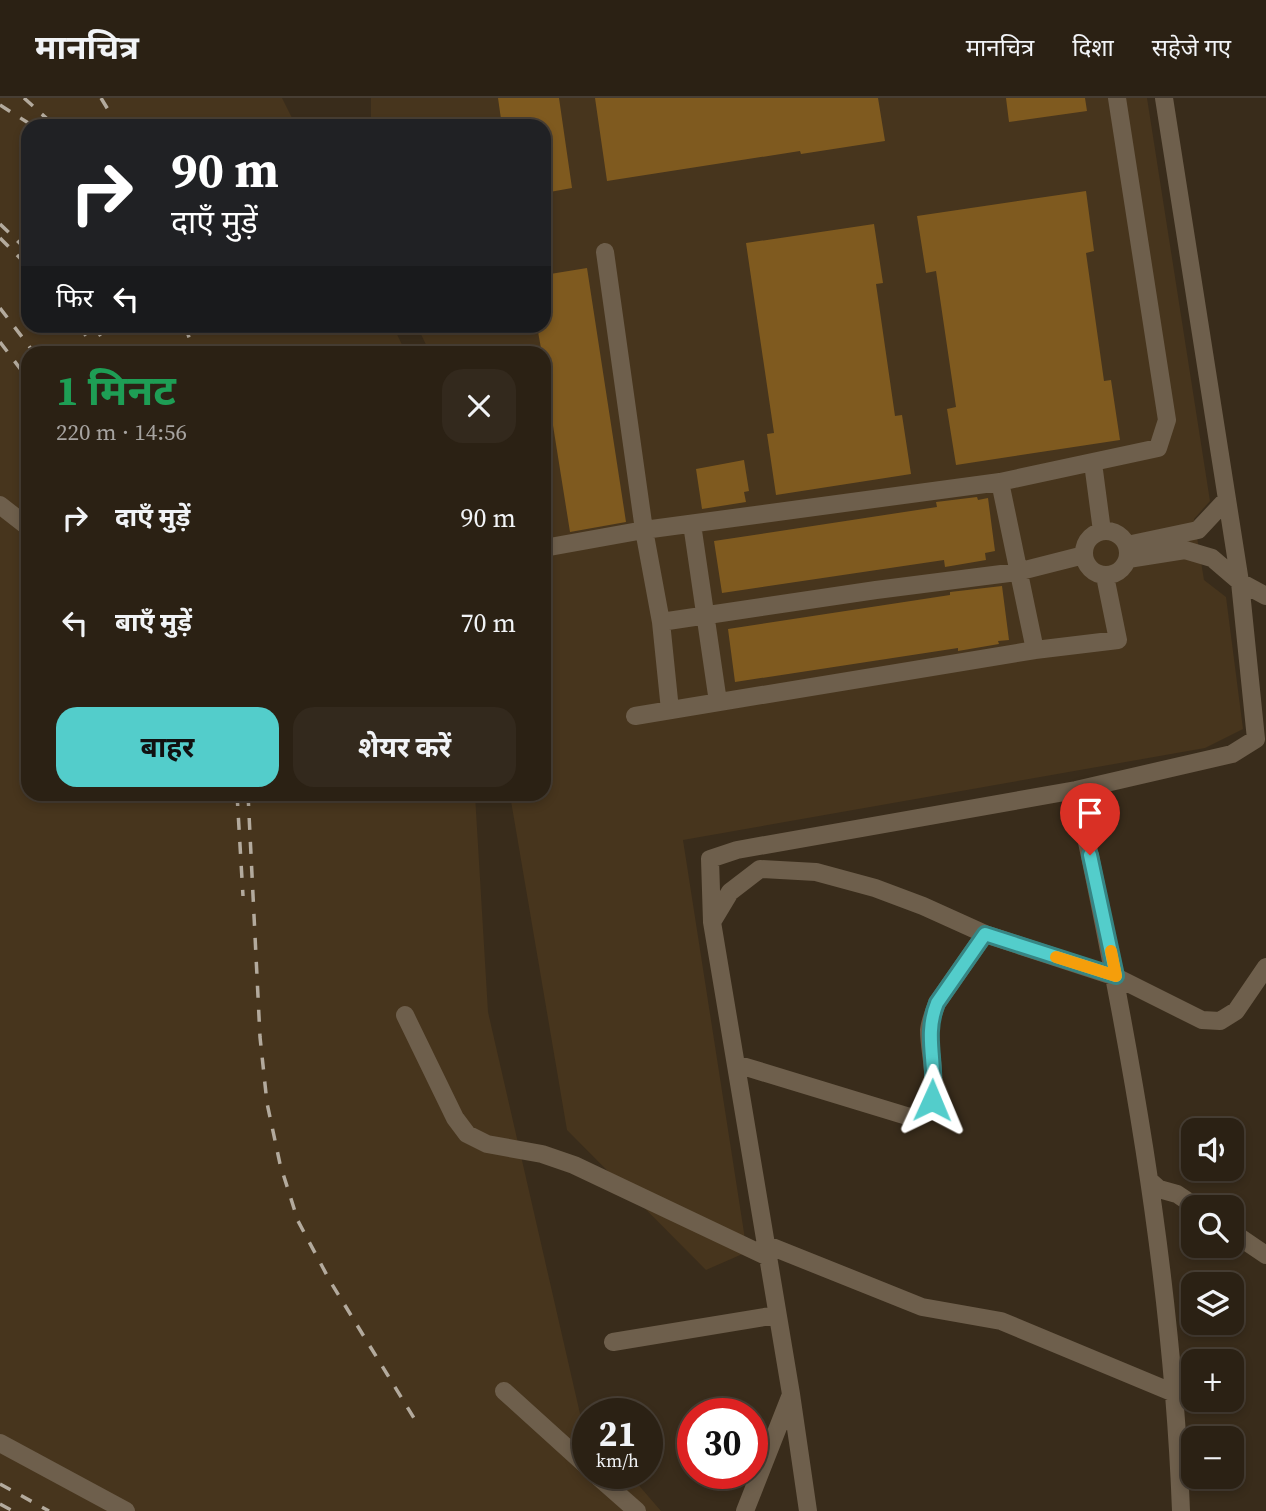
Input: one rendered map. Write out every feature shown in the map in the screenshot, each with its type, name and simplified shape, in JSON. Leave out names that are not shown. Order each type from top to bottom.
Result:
[{"type":"street","points":[[551,547],[644,530],[1000,482],[1158,448],[1167,420],[1117,98]]},
{"type":"street","points":[[808,1511],[712,922],[709,859],[737,850],[1076,790],[1232,754],[1256,739],[1240,582],[1164,98]]},
{"type":"street","points":[[604,252],[644,530],[661,622],[670,710]]},
{"type":"street","points":[[1093,463],[1102,531]]},
{"type":"street","points":[[1000,482],[1035,650]]},
{"type":"street","points":[[1127,552],[1198,530],[1227,499]]},
{"type":"street","points":[[0,505],[21,522]]},
{"type":"street","points":[[692,524],[718,702]]},
{"type":"street","points":[[1102,531],[1117,533],[1127,552],[1119,572],[1105,576],[1090,569],[1084,555],[1088,540],[1102,531]]},
{"type":"street","points":[[1127,552],[1185,550],[1212,558],[1240,582],[1266,596]]},
{"type":"street","points":[[661,622],[1017,572],[1084,555]]},
{"type":"street","points":[[635,716],[1035,650],[1118,640],[1105,576]]},
{"type":"street","points":[[1076,790],[1116,976],[1150,1181],[1174,1393],[1181,1511]]},
{"type":"street","points":[[712,922],[730,891],[760,869],[805,871],[875,888],[985,934],[1116,976],[1202,1020],[1220,1021],[1236,1011],[1266,967]]},
{"type":"street","points":[[736,1064],[909,1117],[919,1115],[932,1100],[934,1087],[929,1029],[932,1016],[937,1003],[985,934]]},
{"type":"street","points":[[405,1015],[455,1118],[467,1134],[487,1144],[542,1154],[574,1165],[766,1251],[922,1307],[1001,1321],[1174,1393]]},
{"type":"street","points":[[1150,1181],[1159,1189],[1181,1197]]},
{"type":"street","points":[[1244,1240],[1266,1255]]},
{"type":"street","points":[[614,1342],[778,1315]]},
{"type":"street","points":[[504,1391],[572,1453]]},
{"type":"street","points":[[745,1511],[791,1394]]},
{"type":"street","points":[[0,1443],[126,1511]]},
{"type":"street","points":[[612,1489],[637,1511]]},
{"type":"shaded area","points":[[0,98],[282,98],[292,119],[21,119],[21,333],[396,333],[403,346],[21,346],[21,801],[475,801],[488,1012],[576,1398],[572,1398],[572,1489],[642,1489],[661,1511],[0,1511]]},
{"type":"shaded area","points":[[371,98],[1147,98],[1210,501],[1194,519],[1204,580],[1226,597],[1243,729],[1205,748],[683,840],[747,1252],[706,1270],[567,1130],[511,801],[551,801],[551,346],[427,346],[420,333],[551,333],[551,119],[371,119]]},
{"type":"building","points":[[498,98],[559,98],[572,188],[551,192],[551,119],[501,119]]},
{"type":"building","points":[[595,98],[878,98],[885,141],[801,154],[800,151],[607,181]]},
{"type":"building","points":[[1006,98],[1085,98],[1087,111],[1009,122]]},
{"type":"building","points":[[1086,191],[1094,251],[1086,253],[1104,381],[1111,380],[1120,440],[956,465],[947,409],[956,407],[936,271],[926,273],[917,216]]},
{"type":"building","points":[[874,224],[883,283],[876,284],[895,416],[902,415],[911,474],[776,495],[767,434],[774,433],[746,243]]},
{"type":"building","points":[[587,268],[626,522],[570,532],[551,413],[551,346],[541,346],[538,333],[551,333],[551,274]]},
{"type":"building","points":[[744,460],[749,491],[744,492],[746,502],[702,509],[696,469]]},
{"type":"building","points":[[977,497],[978,500],[988,498],[995,551],[985,553],[986,560],[945,567],[944,560],[722,593],[714,541],[937,507],[936,502]]},
{"type":"building","points":[[1002,586],[1009,640],[998,641],[999,644],[735,682],[728,629],[950,595],[950,592]]},
{"type":"railway","points":[[24,98],[47,119]]},
{"type":"railway","points":[[101,98],[114,119]]},
{"type":"railway","points":[[0,105],[22,119]]},
{"type":"railway","points":[[0,224],[21,244]]},
{"type":"railway","points":[[0,238],[21,259]]},
{"type":"railway","points":[[0,308],[29,346]]},
{"type":"railway","points":[[84,333],[93,346]]},
{"type":"railway","points":[[99,333],[108,346]]},
{"type":"railway","points":[[188,333],[192,346]]},
{"type":"railway","points":[[0,342],[21,370]]},
{"type":"railway","points":[[237,801],[243,896]]},
{"type":"railway","points":[[248,801],[260,1037],[267,1103],[280,1164],[298,1221],[330,1281],[417,1423]]},
{"type":"railway","points":[[0,1484],[49,1511]]},
{"type":"railway","points":[[0,1504],[13,1511]]},
{"type":"slow traffic","points":[[1056,957],[1116,976],[1111,951]]},
{"type":"route","points":[[932,1100],[934,1087],[929,1029],[932,1016],[937,1003],[985,934],[1116,976],[1090,855]]}]
